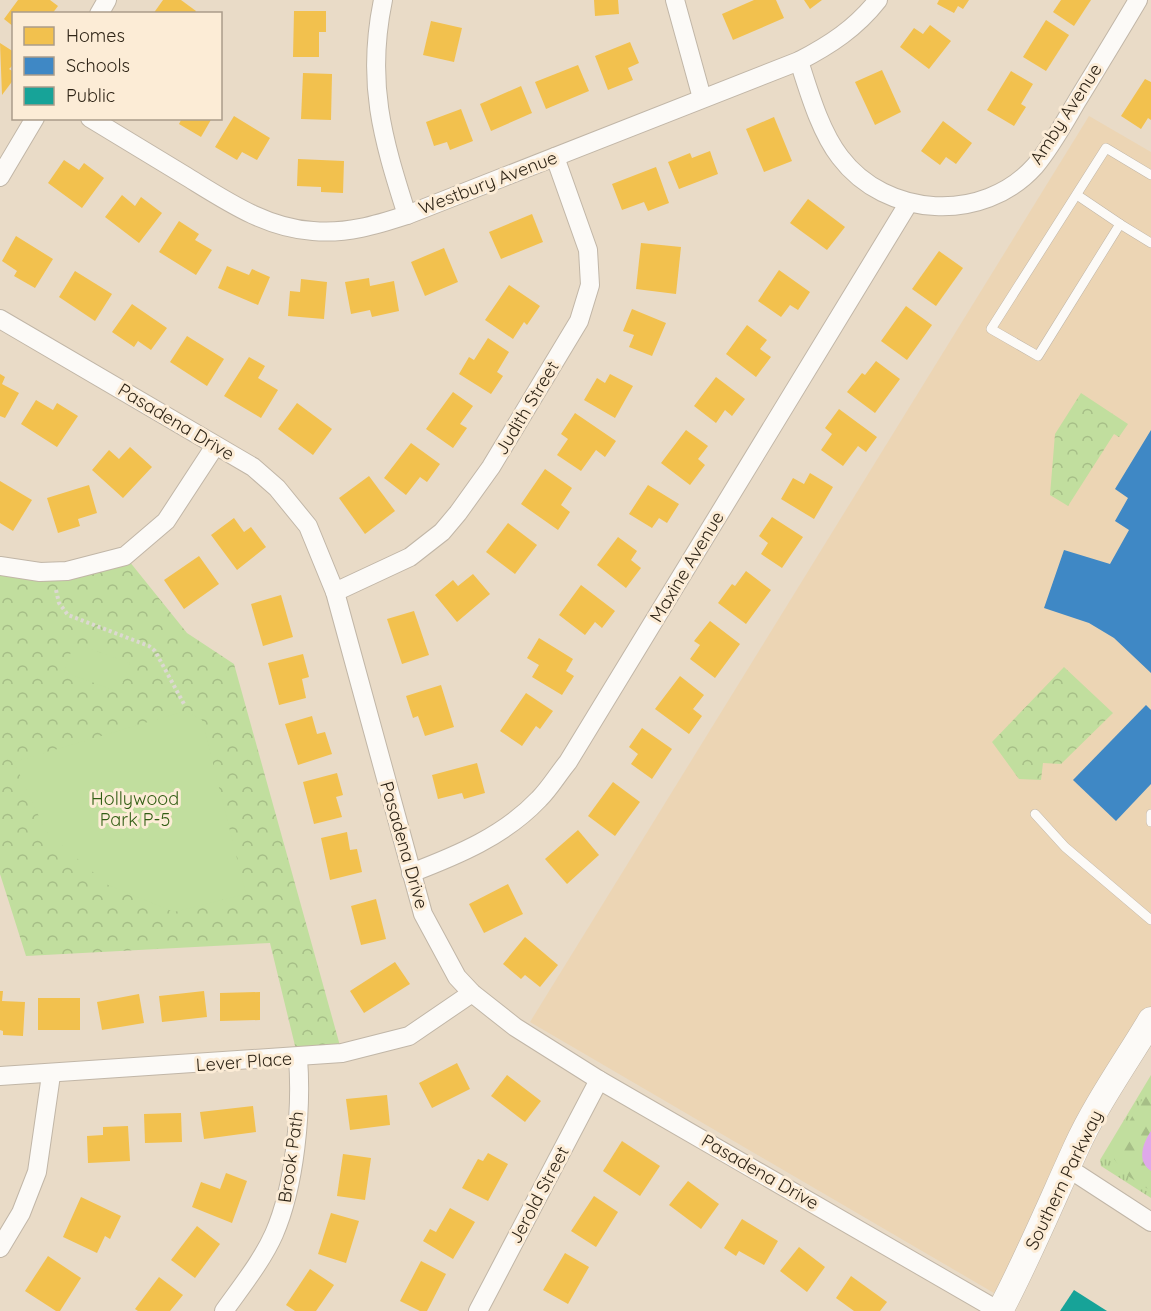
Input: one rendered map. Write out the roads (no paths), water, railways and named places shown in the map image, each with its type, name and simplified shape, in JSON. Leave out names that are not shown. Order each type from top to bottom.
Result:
[{"type":"street","points":[[383,0],[376,33],[375,83],[382,128],[407,214]]},
{"type":"street","points":[[675,0],[702,98]]},
{"type":"street","name":"Westbury Avenue","points":[[93,120],[239,208],[279,226],[313,231],[346,231],[369,227],[407,214],[799,61],[828,46],[861,21],[878,0]]},
{"type":"street","name":"Amby Avenue","points":[[799,61],[824,128],[839,156],[858,177],[908,204],[945,207],[977,202],[1009,187],[1034,166],[1064,123],[1138,0]]},
{"type":"street","points":[[0,177],[34,120]]},
{"type":"street","name":"Judith Street","points":[[335,592],[410,557],[442,532],[491,467],[579,321],[590,285],[588,250],[555,156]]},
{"type":"street","name":"Maxine Avenue","points":[[411,873],[460,854],[501,832],[539,799],[567,762],[908,204]]},
{"type":"street","name":"Pasadena Drive","points":[[0,319],[253,467],[277,488],[308,526],[335,592],[423,914],[457,977],[472,993],[515,1027],[599,1080],[999,1311]]},
{"type":"street","points":[[0,566],[53,571],[91,566],[125,556],[166,521],[215,446]]},
{"type":"street","name":"Lever Place","points":[[0,1076],[51,1075],[342,1053],[409,1036],[472,993]]},
{"type":"street","name":"Southern Parkway","points":[[999,1311],[1024,1266],[1044,1215],[1076,1147],[1151,1020]]},
{"type":"street","name":"Brook Path","points":[[224,1311],[273,1236],[288,1197],[300,1086],[298,1058]]},
{"type":"street","points":[[0,1248],[21,1213],[37,1172],[51,1075]]},
{"type":"street","name":"Jerold Street","points":[[478,1311],[599,1080]]},
{"type":"street","points":[[1068,1168],[1151,1222]]},
{"type":"lane","points":[[1120,224],[1038,356],[991,329],[1106,148],[1151,175]]},
{"type":"lane","points":[[1077,195],[1151,243]]},
{"type":"lane","points":[[1035,814],[1065,847],[1151,920]]},
{"type":"lane","points":[[1151,814],[1151,822]]},
{"type":"park label","name":"Hollywood Park P-5","points":[[135,809]]}]
